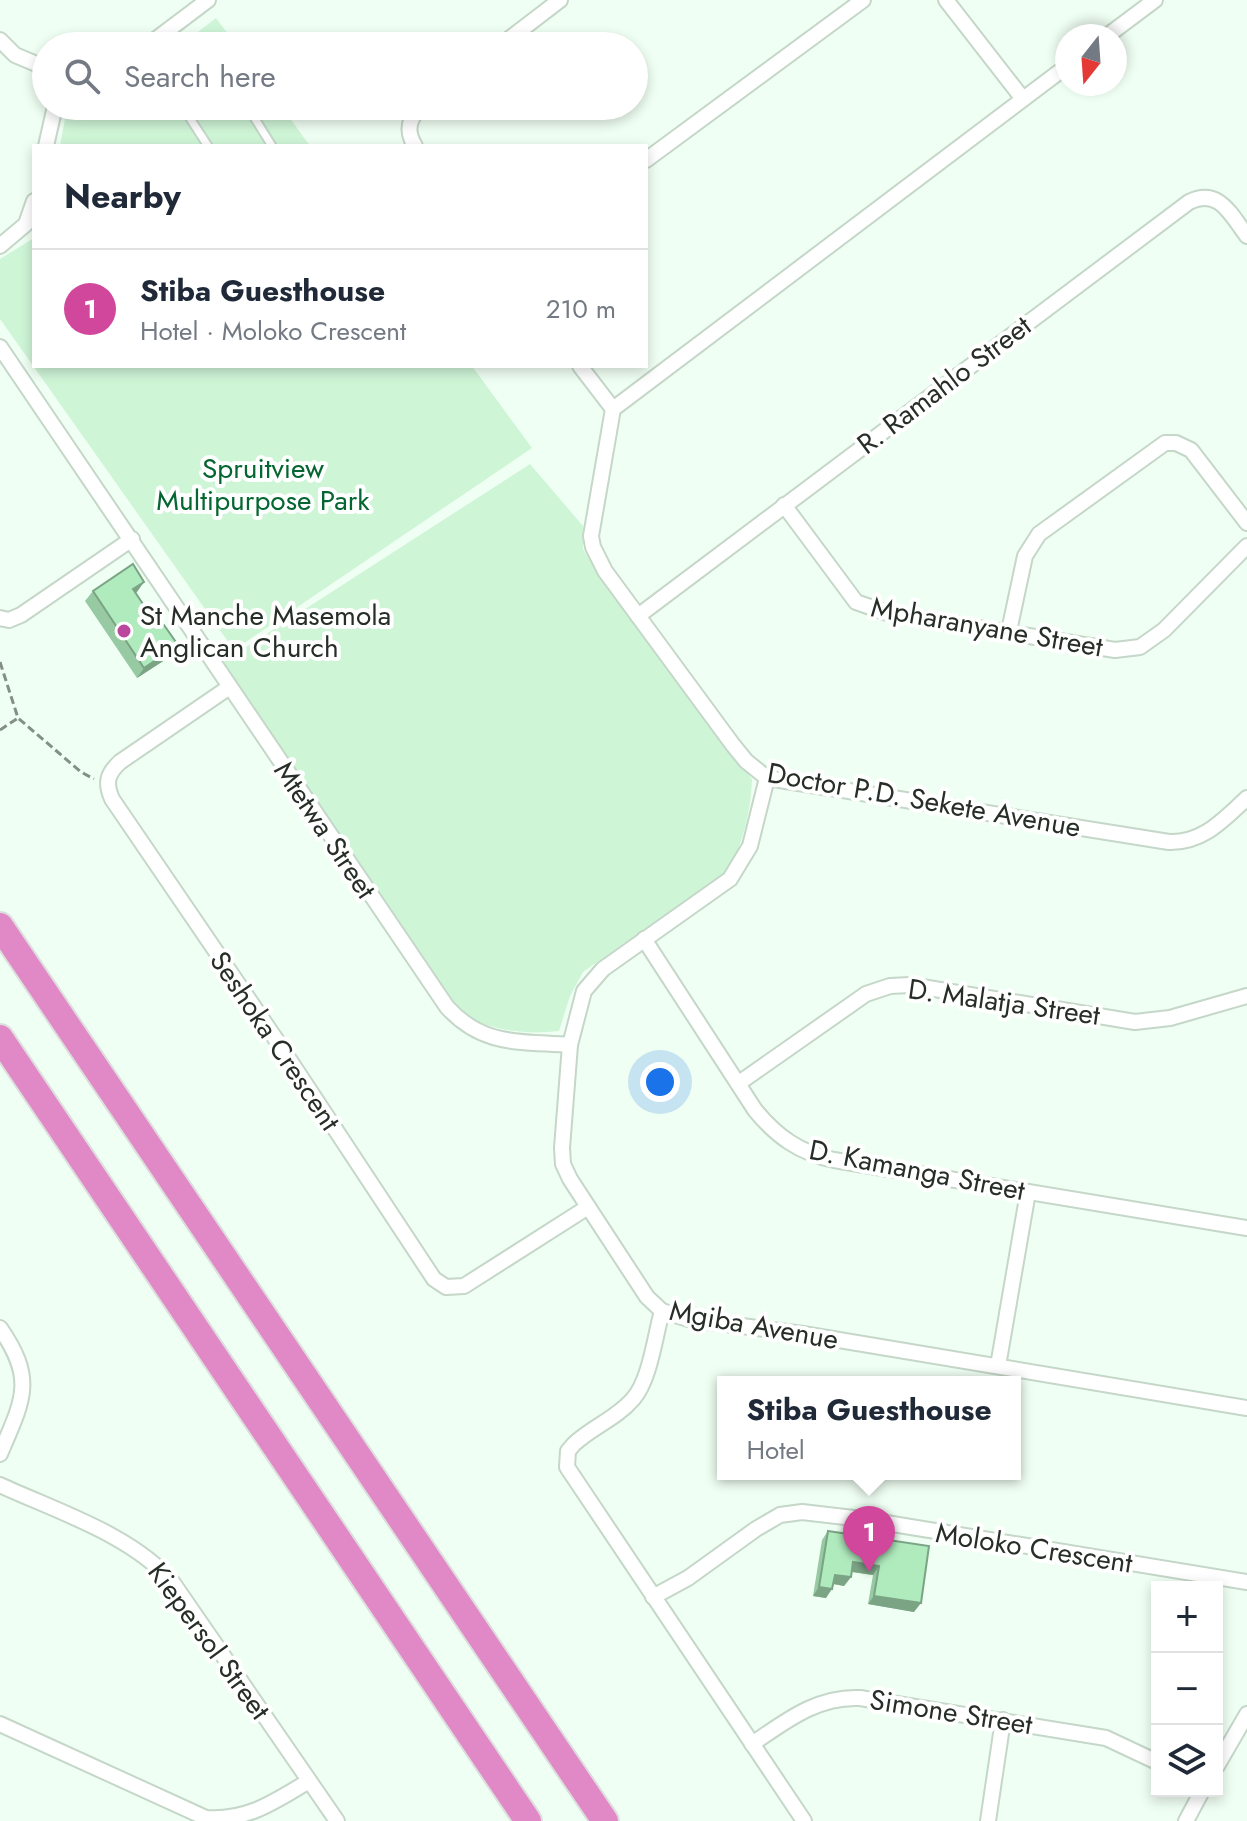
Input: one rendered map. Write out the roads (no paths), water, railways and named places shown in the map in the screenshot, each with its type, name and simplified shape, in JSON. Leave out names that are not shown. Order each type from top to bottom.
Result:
[{"type":"highway","points":[[0,926],[605,1821]]},
{"type":"highway","points":[[0,1038],[528,1821]]},
{"type":"street","points":[[174,32],[208,0]]},
{"type":"street","points":[[518,32],[560,0]]},
{"type":"street","points":[[648,159],[863,0]]},
{"type":"street","points":[[946,0],[1023,99]]},
{"type":"street","points":[[1123,24],[1155,0]]},
{"type":"street","points":[[0,40],[15,55],[32,62]]},
{"type":"street","points":[[582,368],[613,409],[1055,75]]},
{"type":"street","points":[[46,144],[52,120]]},
{"type":"street","points":[[411,120],[408,128],[414,144]]},
{"type":"street","name":"R. Ramahlo Street","points":[[638,616],[1189,202],[1208,197],[1221,201],[1247,236]]},
{"type":"street","points":[[0,246],[26,224],[32,207]]},
{"type":"street","name":"Mtetwa Street","points":[[0,347],[132,539],[228,688],[456,1018],[469,1029],[499,1040],[570,1045]]},
{"type":"street","name":"Doctor P.D. Sekete Avenue","points":[[613,409],[591,536],[593,547],[605,571],[746,761],[767,778],[1169,842],[1192,841],[1203,835],[1247,798]]},
{"type":"street","points":[[1009,631],[1025,556],[1039,534],[1165,443],[1176,443],[1191,450],[1247,523]]},
{"type":"street","name":"Mpharanyane Street","points":[[784,505],[847,592],[864,606],[887,613],[1115,650],[1140,647],[1164,630],[1247,546]]},
{"type":"street","points":[[0,618],[9,620],[34,607],[132,539]]},
{"type":"street","name":"Seshoka Crescent","points":[[228,688],[120,762],[107,778],[112,799],[437,1283],[446,1287],[464,1286],[588,1207]]},
{"type":"street","name":"Mgiba Avenue","points":[[767,778],[750,846],[730,879],[594,978],[578,1007],[570,1045],[563,1164],[636,1283],[662,1311],[713,1323],[1247,1408]]},
{"type":"street","name":"D. Kamanga Street","points":[[644,939],[766,1124],[788,1142],[814,1156],[1247,1228]]},
{"type":"street","name":"D. Malatja Street","points":[[739,1083],[866,994],[890,986],[910,985],[1135,1022],[1160,1021],[1247,996]]},
{"type":"street","points":[[998,1366],[1028,1192]]},
{"type":"street","points":[[662,1311],[645,1375],[636,1395],[622,1409],[576,1441],[568,1451],[567,1462],[571,1476],[804,1821]]},
{"type":"street","points":[[0,1328],[20,1364],[24,1389],[16,1418],[0,1454]]},
{"type":"street","name":"Kiepersol Street","points":[[0,1485],[133,1546],[153,1560],[173,1583],[337,1821]]},
{"type":"street","name":"Moloko Crescent","points":[[653,1597],[688,1578],[764,1523],[780,1515],[802,1512],[862,1519],[1247,1582]]},
{"type":"street","name":"Simone Street","points":[[752,1744],[792,1718],[833,1699],[860,1698],[1106,1738],[1151,1759]]},
{"type":"street","points":[[1223,1756],[1247,1714]]},
{"type":"street","points":[[988,1821],[1003,1720]]},
{"type":"street","points":[[0,1724],[206,1818],[242,1818],[309,1781]]},
{"type":"street","points":[[1186,1821],[1199,1797]]},
{"type":"lane","points":[[191,120],[207,144]]},
{"type":"lane","points":[[256,120],[271,144]]},
{"type":"place","name":"St Manche Masemola Anglican Church","points":[[124,631]]},
{"type":"place","name":"Stiba Guesthouse","points":[[869,1572]]},
{"type":"park label","name":"Spruitview Multipurpose Park","points":[[263,484]]}]
